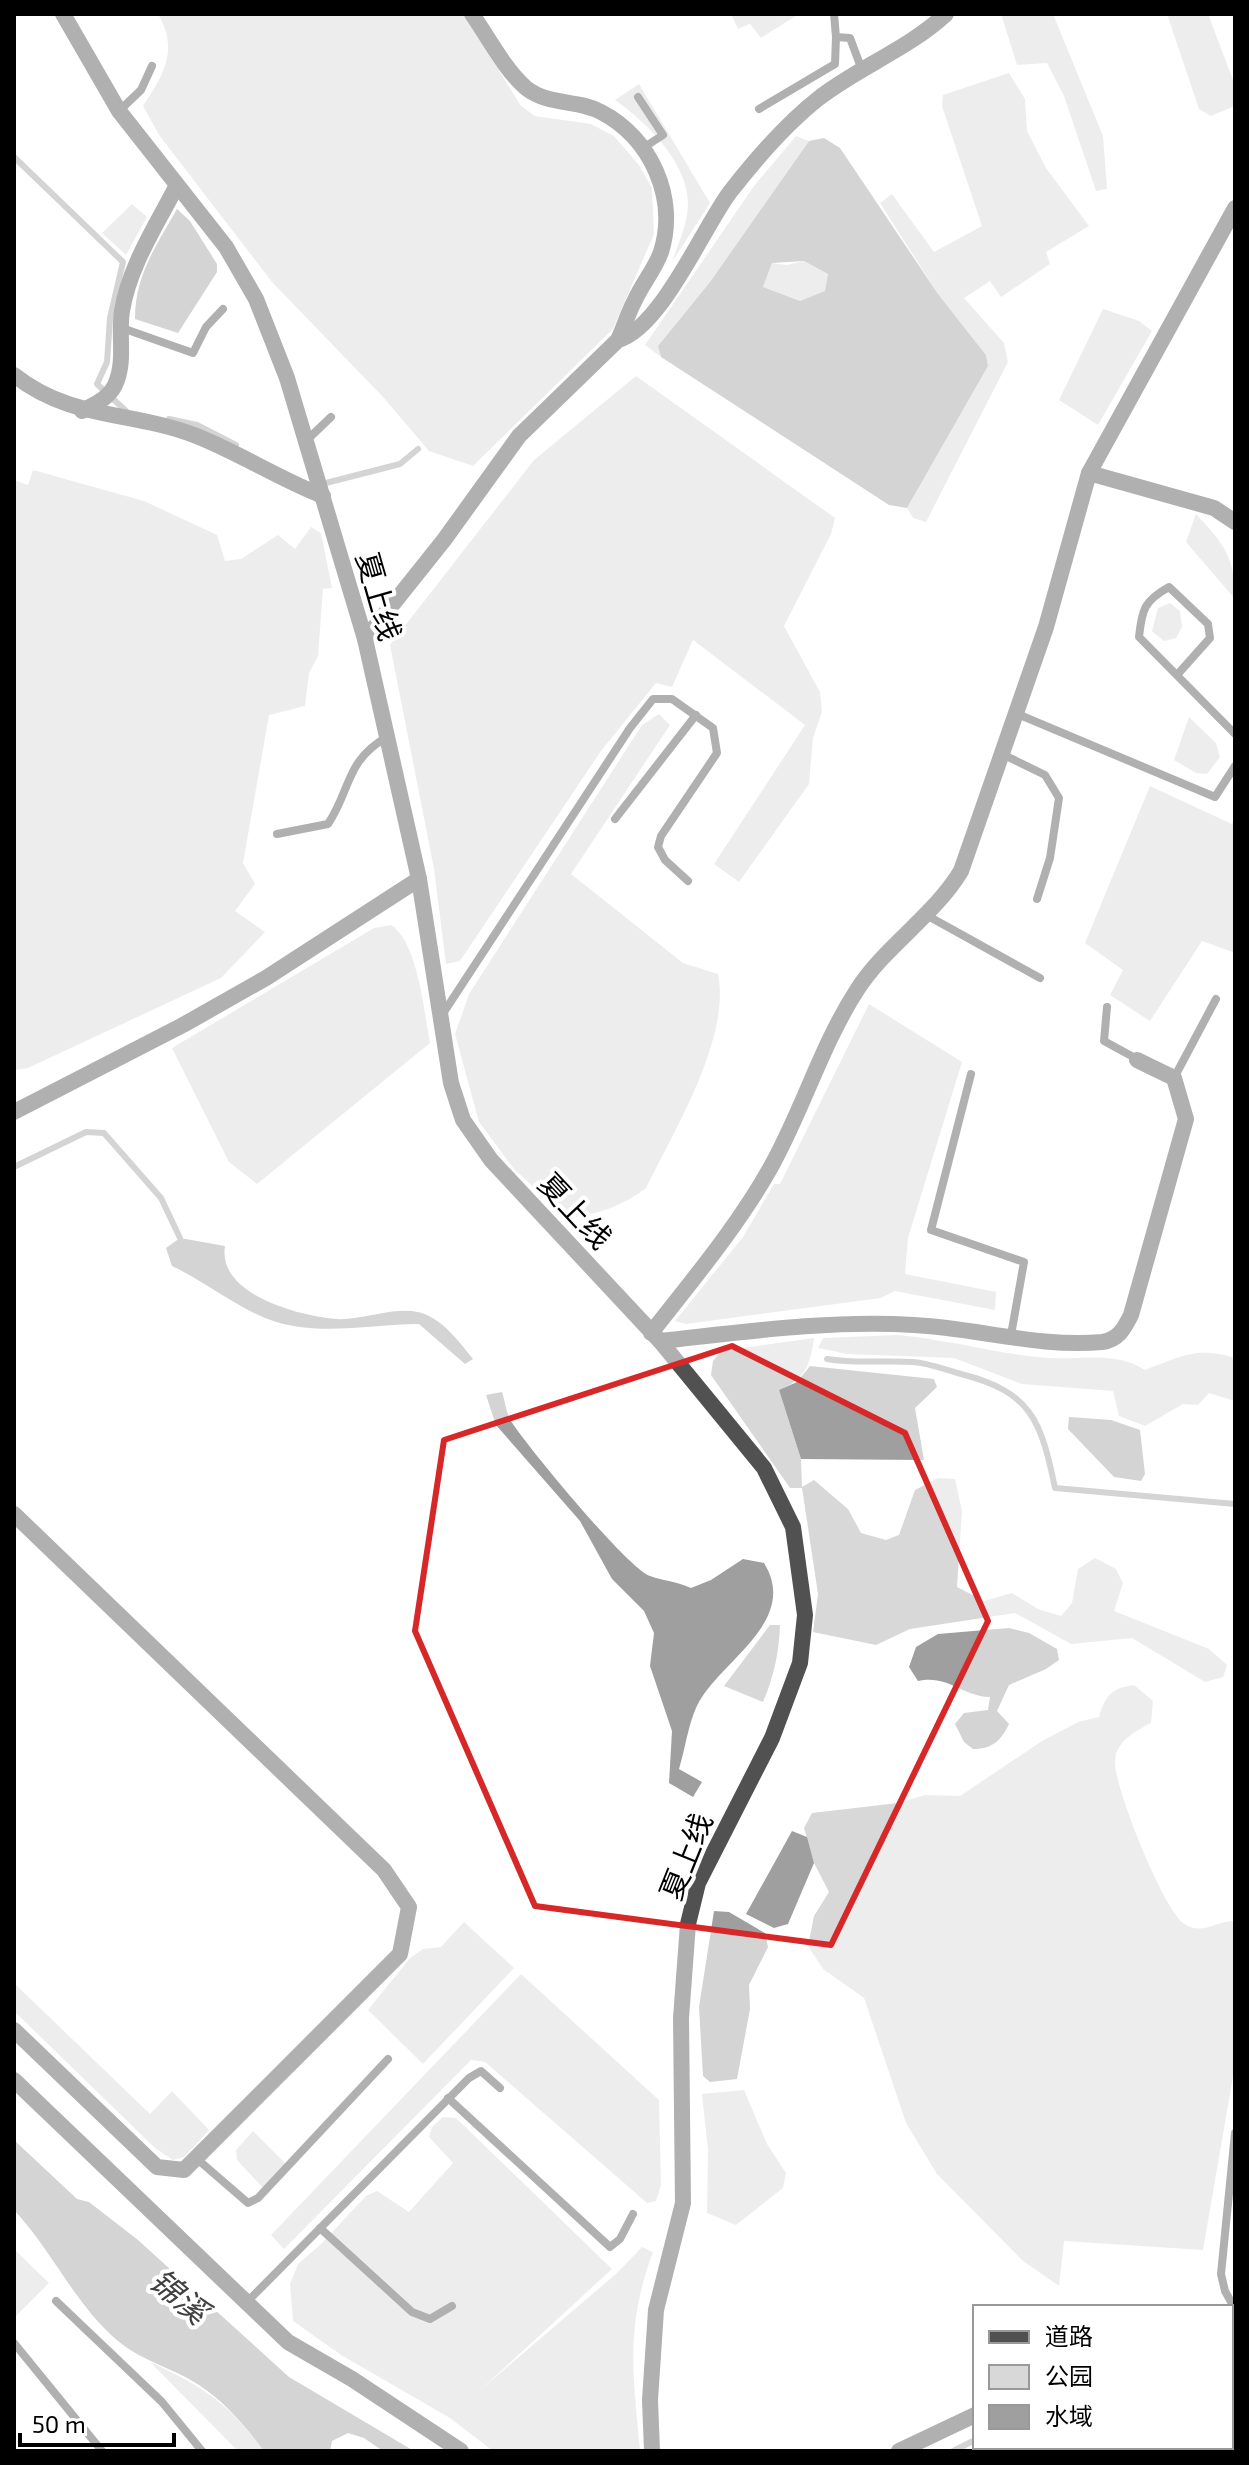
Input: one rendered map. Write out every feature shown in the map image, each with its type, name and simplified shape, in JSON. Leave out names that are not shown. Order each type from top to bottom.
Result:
[{"type":"street","name":"夏上线","points":[[63,14],[119,111],[226,247],[256,299],[308,439],[365,639],[419,879],[451,1083],[463,1120],[491,1160],[655,1337],[764,1468],[782,1499],[793,1527],[805,1615],[792,1693],[698,1883],[688,1924],[681,2018],[683,2203],[656,2310],[650,2400],[652,2451]]},
{"type":"street","points":[[365,639],[444,540],[519,436],[618,340],[635,300],[660,255],[665,234],[661,181],[643,148],[600,111],[546,100],[525,87],[472,14]]},
{"type":"street","points":[[618,340],[632,336],[670,290],[730,192],[775,141],[818,99],[930,21],[946,14]]},
{"type":"street","points":[[82,411],[102,401],[114,387],[121,365],[122,312],[133,271],[176,187]]},
{"type":"street","points":[[655,1337],[733,1230],[773,1163],[857,990],[878,963],[946,896],[961,871],[1046,627],[1089,473],[1156,346],[1235,208]]},
{"type":"street","points":[[14,375],[34,391],[82,411],[194,435],[323,496]]},
{"type":"street","points":[[1089,473],[1214,508],[1235,522]]},
{"type":"street","points":[[14,1112],[183,1025],[266,978],[419,879]]},
{"type":"street","points":[[655,1337],[867,1322],[960,1327],[1086,1343],[1106,1342],[1121,1334],[1131,1315],[1186,1119],[1174,1078],[1137,1060]]},
{"type":"street","points":[[14,1514],[384,1870],[409,1907],[400,1954],[184,2170],[157,2167],[14,2030]]},
{"type":"street","points":[[14,2080],[288,2342],[352,2379],[461,2451]]},
{"type":"street","points":[[899,2451],[973,2416]]},
{"type":"lane","points":[[759,109],[835,64],[834,14]]},
{"type":"lane","points":[[836,37],[850,38],[863,70]]},
{"type":"lane","points":[[119,111],[141,90],[152,66]]},
{"type":"lane","points":[[638,97],[663,135],[643,148]]},
{"type":"lane","points":[[122,328],[193,353],[206,327],[223,309]]},
{"type":"lane","points":[[308,439],[331,417]]},
{"type":"lane","points":[[1177,675],[1210,638],[1208,624],[1186,599],[1169,587],[1150,597],[1141,616],[1139,637],[1235,734]]},
{"type":"lane","points":[[441,1018],[630,728],[653,699],[672,699],[713,728],[717,753],[661,836],[658,847],[665,860],[688,881]]},
{"type":"lane","points":[[1015,713],[1215,797],[1235,766]]},
{"type":"lane","points":[[615,819],[696,715]]},
{"type":"lane","points":[[277,834],[328,824],[354,767],[369,747],[387,737]]},
{"type":"lane","points":[[1002,754],[1045,775],[1059,798],[1050,858],[1037,899]]},
{"type":"lane","points":[[928,916],[1040,978]]},
{"type":"lane","points":[[1174,1078],[1216,999]]},
{"type":"lane","points":[[1107,1007],[1104,1041],[1137,1060]]},
{"type":"lane","points":[[971,1074],[931,1230],[1024,1262],[1011,1335]]},
{"type":"lane","points":[[196,2158],[248,2203],[258,2198],[388,2059]]},
{"type":"lane","points":[[246,2302],[448,2098],[481,2071],[500,2088]]},
{"type":"lane","points":[[448,2098],[610,2247],[620,2239],[633,2214]]},
{"type":"lane","points":[[1231,2305],[1221,2274],[1235,2133]]},
{"type":"lane","points":[[320,2228],[412,2312],[430,2319],[452,2306]]},
{"type":"lane","points":[[56,2301],[162,2402],[202,2451]]},
{"type":"lane","points":[[14,2343],[102,2451]]},
{"type":"highlighted area","points":[[732,1346],[905,1433],[988,1621],[831,1945],[535,1906],[415,1631],[444,1440]]},
{"type":"green space","points":[[158,14],[464,14],[521,106],[535,116],[591,124],[614,136],[639,165],[652,188],[654,234],[613,329],[473,466],[429,451],[383,397],[272,282],[159,135],[143,106],[163,72],[168,50]]},
{"type":"green space","points":[[731,14],[799,14],[761,38],[750,24],[738,29]]},
{"type":"green space","points":[[1001,14],[1053,14],[1103,136],[1107,189],[1096,191],[1064,96],[1047,63],[1017,65]]},
{"type":"green space","points":[[1167,14],[1208,14],[1235,85],[1235,106],[1211,116],[1199,109]]},
{"type":"green space","points":[[1009,73],[1025,99],[1027,131],[1046,168],[1089,226],[1046,252],[1050,264],[1001,297],[990,281],[964,298],[1004,343],[1008,362],[926,522],[913,518],[907,508],[988,366],[986,355],[938,294],[880,203],[892,194],[934,252],[982,226],[942,106],[943,95]]},
{"type":"green space","points":[[639,84],[710,203],[672,262],[686,218],[686,187],[681,172],[663,144],[615,100]]},
{"type":"green space","points":[[796,136],[809,141],[710,282],[658,346],[661,357],[645,345],[754,186]]},
{"type":"green space","points":[[132,204],[147,217],[126,255],[102,233]]},
{"type":"green space","points":[[804,261],[828,274],[826,291],[800,301],[763,287],[772,263],[787,265]]},
{"type":"green space","points":[[1103,309],[1139,321],[1152,331],[1098,425],[1059,400]]},
{"type":"green space","points":[[636,376],[835,518],[831,534],[784,626],[820,692],[822,712],[813,738],[809,784],[739,882],[714,864],[805,725],[693,640],[672,687],[656,683],[601,751],[460,961],[446,964],[434,869],[390,645],[534,460]]},
{"type":"green space","points":[[33,470],[144,501],[217,535],[225,561],[241,559],[278,535],[295,549],[311,527],[321,533],[332,588],[323,589],[318,656],[309,673],[305,706],[269,715],[243,863],[255,884],[235,911],[265,932],[221,978],[28,1068],[14,1070],[14,480],[28,485]]},
{"type":"green space","points":[[1196,514],[1226,552],[1233,572],[1235,599],[1186,542]]},
{"type":"green space","points":[[1170,603],[1180,611],[1182,627],[1176,638],[1164,641],[1152,631],[1158,608]]},
{"type":"green space","points":[[659,714],[670,725],[571,874],[683,963],[718,974],[720,999],[716,1026],[685,1112],[646,1188],[609,1209],[567,1218],[514,1169],[479,1122],[455,1034],[469,994],[642,725]]},
{"type":"green space","points":[[1189,717],[1216,743],[1220,757],[1207,774],[1196,773],[1174,760]]},
{"type":"green space","points":[[1150,786],[1232,824],[1235,817],[1235,953],[1202,941],[1150,1021],[1110,995],[1123,970],[1085,943]]},
{"type":"green space","points":[[391,925],[408,946],[414,962],[430,1043],[257,1184],[229,1162],[172,1048],[374,928]]},
{"type":"green space","points":[[869,1004],[962,1062],[908,1238],[905,1274],[996,1292],[995,1310],[895,1291],[881,1298],[686,1324],[675,1321],[743,1237],[774,1184],[780,1184]]},
{"type":"green space","points":[[897,1335],[1037,1357],[1107,1358],[1145,1370],[1188,1355],[1221,1355],[1235,1358],[1235,1401],[1209,1393],[1198,1405],[1183,1404],[1145,1426],[1119,1416],[1113,1391],[1022,1384],[954,1358],[847,1354],[818,1348],[823,1338]]},
{"type":"green space","points":[[814,1338],[811,1356],[801,1376],[779,1390],[801,1459],[802,1487],[814,1480],[848,1509],[861,1533],[886,1540],[899,1535],[915,1490],[938,1478],[955,1479],[962,1511],[957,1587],[984,1601],[1012,1593],[1038,1609],[1061,1616],[1072,1603],[1078,1569],[1095,1558],[1116,1569],[1123,1583],[1114,1611],[1209,1649],[1227,1665],[1223,1677],[1205,1682],[1132,1638],[1071,1644],[1015,1613],[910,1629],[876,1645],[813,1632],[818,1594],[802,1488],[790,1488],[711,1375],[713,1361],[721,1351]]},
{"type":"green space","points":[[770,1625],[780,1625],[773,1674],[763,1702],[724,1686]]},
{"type":"green space","points":[[1134,1685],[1153,1701],[1151,1723],[1128,1738],[1116,1754],[1122,1795],[1152,1871],[1183,1923],[1203,1928],[1235,1921],[1235,2065],[1203,2250],[1064,2241],[1059,2286],[1023,2261],[937,2174],[906,2123],[864,1998],[823,1969],[808,1946],[814,1916],[829,1892],[814,1863],[804,1828],[812,1813],[898,1803],[925,1795],[960,1796],[1042,1741],[1078,1722],[1099,1717],[1110,1694]]},
{"type":"green space","points":[[464,1922],[514,1968],[423,2064],[368,2010],[410,1958],[423,1949],[441,1947]]},
{"type":"green space","points":[[521,1974],[659,2100],[661,2185],[656,2201],[647,2203],[485,2062],[471,2060],[284,2249],[271,2235]]},
{"type":"green space","points":[[14,1983],[150,2114],[172,2091],[209,2130],[184,2157],[173,2160],[155,2148],[14,2011]]},
{"type":"green space","points":[[744,2090],[767,2144],[786,2173],[783,2188],[736,2225],[707,2213],[708,2150],[702,2094]]},
{"type":"green space","points":[[443,2117],[456,2118],[612,2269],[478,2392],[617,2273],[642,2247],[653,2252],[638,2304],[633,2351],[640,2451],[493,2451],[450,2418],[341,2355],[293,2321],[290,2284],[298,2264],[366,2196],[377,2191],[409,2212],[453,2163],[429,2137],[432,2127]]},
{"type":"green space","points":[[253,2131],[286,2164],[264,2189],[237,2160],[236,2150]]},
{"type":"green space","points":[[14,2249],[49,2283],[14,2318]]},
{"type":"green space","points":[[150,2362],[214,2398],[264,2451],[238,2451]]},
{"type":"green space","points":[[984,2449],[1112,2449],[1111,2451],[980,2451]]},
{"type":"water","points":[[824,138],[840,148],[938,294],[986,355],[988,366],[907,508],[889,505],[661,357],[658,346],[710,282],[809,141]],"holes":[[[804,261],[828,274],[825,291],[800,301],[763,287],[772,263]]]},
{"type":"water","points":[[177,209],[190,221],[217,264],[217,272],[178,333],[135,319],[143,275],[154,248]]},
{"type":"water","points":[[180,1238],[225,1246],[226,1263],[234,1277],[263,1299],[282,1307],[336,1319],[396,1311],[419,1312],[442,1324],[473,1359],[465,1364],[419,1324],[322,1329],[265,1318],[172,1266],[166,1248]]},
{"type":"water","points":[[810,1366],[934,1379],[937,1387],[915,1408],[924,1460],[801,1459],[779,1390],[797,1382]]},
{"type":"water","points":[[502,1392],[511,1421],[536,1454],[600,1530],[650,1576],[691,1588],[711,1580],[743,1559],[764,1563],[772,1583],[772,1601],[766,1619],[756,1635],[702,1697],[691,1722],[679,1769],[702,1782],[693,1797],[669,1783],[672,1731],[650,1666],[654,1633],[644,1611],[612,1579],[580,1521],[496,1425],[486,1395]]},
{"type":"water","points":[[1069,1417],[1111,1420],[1140,1430],[1145,1474],[1141,1481],[1114,1477],[1068,1429]]},
{"type":"water","points":[[1009,1628],[1029,1633],[1057,1649],[1059,1660],[1009,1685],[997,1711],[1009,1724],[1006,1730],[991,1746],[973,1749],[964,1742],[955,1724],[964,1713],[988,1710],[990,1697],[938,1680],[918,1681],[909,1667],[916,1647],[938,1634]]},
{"type":"water","points":[[792,1831],[807,1837],[814,1863],[788,1924],[774,1928],[746,1914]]},
{"type":"water","points":[[714,1911],[729,1912],[765,1933],[768,1947],[749,1985],[750,2009],[737,2079],[710,2082],[703,2076],[699,2007]]},
{"type":"water","name":"锦溪","points":[[14,2140],[77,2199],[89,2202],[138,2240],[289,2377],[414,2451],[383,2451],[364,2438],[348,2433],[332,2441],[330,2451],[264,2451],[234,2415],[209,2392],[118,2341],[89,2311],[14,2210]]},
{"type":"waterway","points":[[14,157],[123,262],[110,318],[107,362],[97,384],[126,411]]},
{"type":"waterway","points":[[169,419],[197,425],[236,445]]},
{"type":"waterway","points":[[322,484],[400,464],[418,449]]},
{"type":"waterway","points":[[14,1167],[86,1132],[104,1133],[161,1198],[180,1238]]},
{"type":"waterway","points":[[827,1359],[919,1363],[985,1381],[1004,1390],[1018,1400],[1038,1427],[1055,1488],[1235,1504]]},
{"type":"waterway","points":[[953,2451],[973,2441]]},
{"type":"waterway","points":[[1192,2449],[1198,2451]]}]
